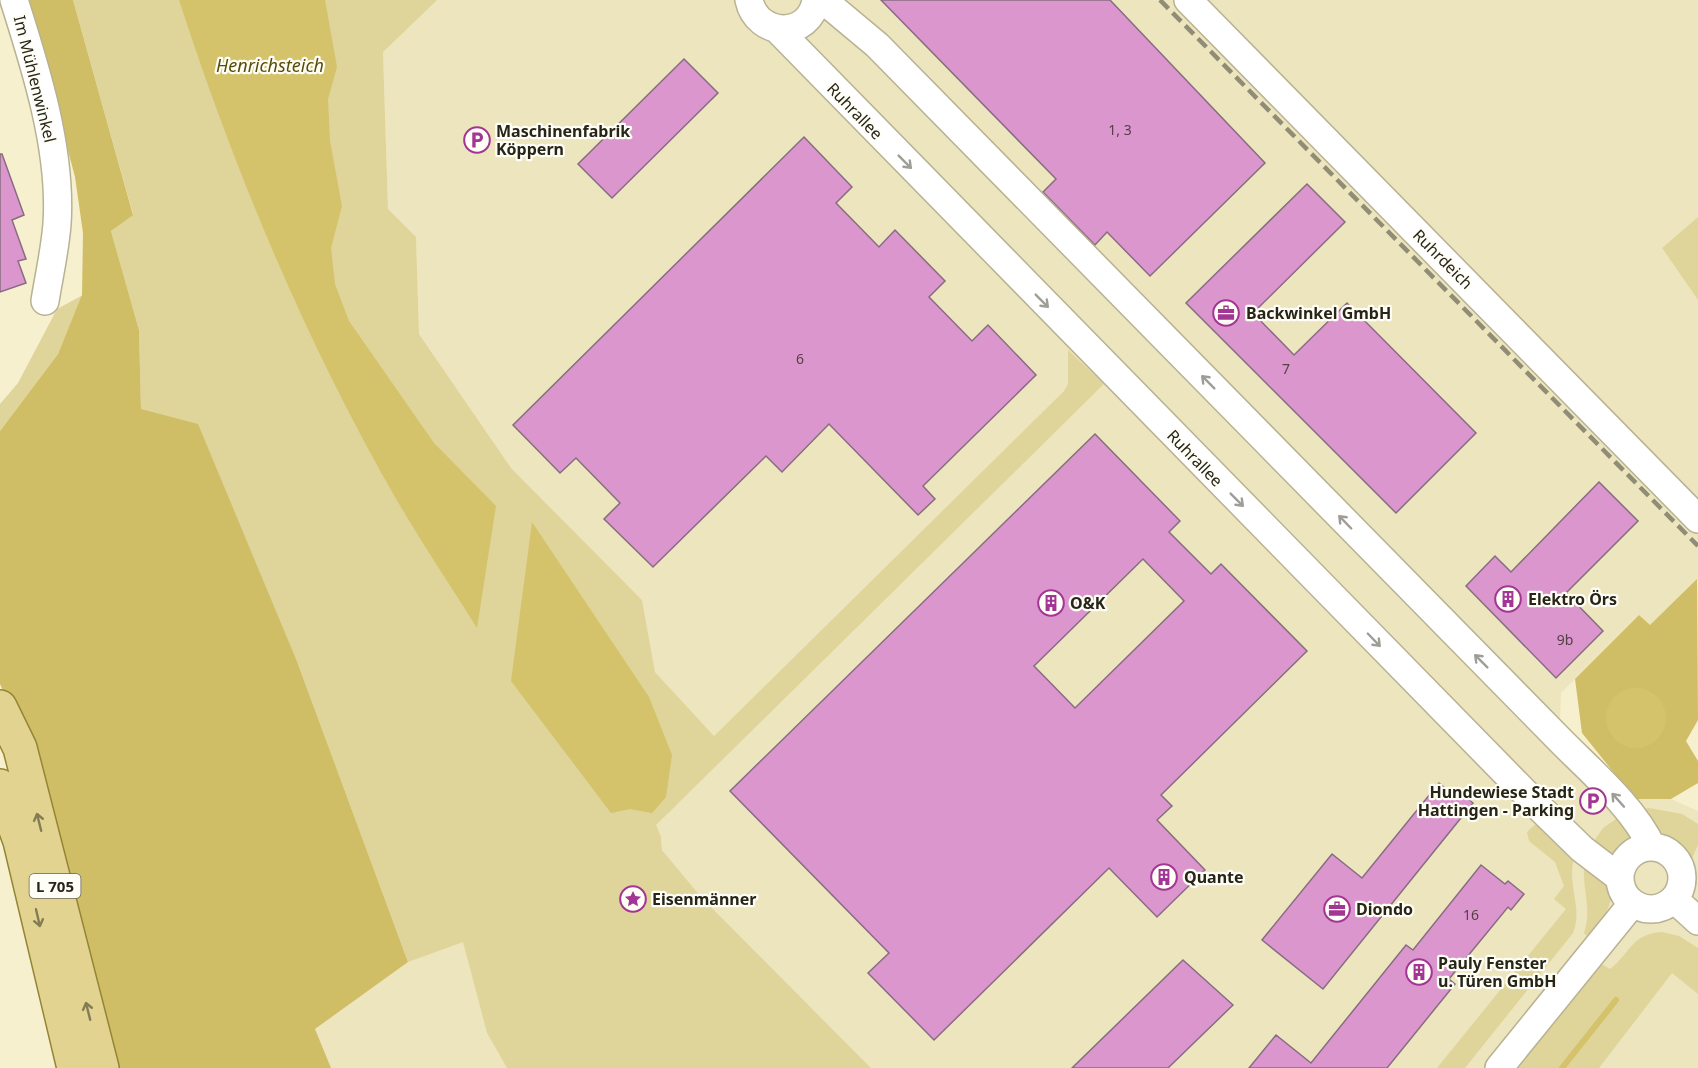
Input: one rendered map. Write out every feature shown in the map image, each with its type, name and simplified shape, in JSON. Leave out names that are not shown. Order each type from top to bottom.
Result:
[{"type":"main road","name":"L 705","points":[[0,707],[20,748],[102,1068]]},
{"type":"main road","name":"L 705","points":[[0,786],[20,841],[74,1068]]},
{"type":"street","name":"Im Mühlenwinkel","points":[[14,0],[43,99],[52,142],[57,223],[45,301]]},
{"type":"street","name":"Ruhrallee","points":[[749,0],[755,15],[766,26],[777,29],[836,92],[1524,793],[1582,849],[1620,878],[1622,891],[1632,904]]},
{"type":"street","points":[[777,29],[789,30],[807,20],[815,9],[816,0]]},
{"type":"street","points":[[823,0],[877,45],[1558,738],[1624,808],[1646,834],[1652,847]]},
{"type":"street","name":"Ruhrdeich","points":[[1188,0],[1698,519]]},
{"type":"street","points":[[1499,1068],[1632,904],[1642,909],[1655,910],[1675,900],[1683,879],[1681,868],[1675,857],[1663,849],[1652,847],[1632,854],[1621,869],[1620,878]]},
{"type":"street","points":[[1675,900],[1698,921]]},
{"type":"shaded area","points":[[26,0],[73,0],[133,215],[111,231],[139,330],[141,409],[198,424],[298,664],[408,962],[315,1029],[331,1068],[117,1068],[27,744],[0,684],[0,431],[58,354],[82,295],[83,233],[75,177],[33,18]]},
{"type":"shaded area","points":[[73,0],[437,0],[383,52],[388,209],[416,237],[419,334],[511,468],[642,600],[655,672],[714,736],[1064,391],[1068,384],[1068,350],[1104,384],[656,825],[661,837],[662,850],[702,898],[871,1068],[507,1068],[487,1033],[463,942],[408,962],[298,664],[141,409],[139,330],[111,231],[133,214]]},
{"type":"shaded area","points":[[370,0],[1698,0],[1698,217],[1662,248],[1698,300],[1698,580],[1650,626],[1639,615],[1561,693],[1560,723],[1635,799],[1671,799],[1698,811],[1698,1068],[871,1068],[702,898],[662,850],[661,837],[655,825],[1104,384],[1068,351],[1068,384],[1064,391],[714,736],[655,672],[642,600],[511,468],[419,334],[416,237],[388,209],[383,52]]},
{"type":"shaded area","points":[[1698,217],[1698,300],[1662,248]]},
{"type":"shaded area","points":[[83,295],[58,354],[0,431],[0,404],[18,383],[57,309]]},
{"type":"shaded area","points":[[1697,579],[1698,720],[1686,741],[1698,761],[1698,783],[1671,799],[1635,799],[1582,733],[1575,679],[1639,615],[1650,625]]},
{"type":"shaded area","points":[[1649,808],[1682,814],[1698,824],[1698,845],[1691,860],[1679,846],[1634,811]]},
{"type":"shaded area","points":[[1622,815],[1639,839],[1624,848],[1613,864],[1590,847],[1603,828]]},
{"type":"shaded area","points":[[1538,822],[1576,852],[1572,874],[1576,913],[1573,933],[1465,1068],[1437,1068],[1566,909],[1554,899],[1564,886],[1555,862],[1529,841],[1527,832]]},
{"type":"shaded area","points":[[1585,858],[1608,883],[1611,893],[1611,900],[1605,915],[1591,940],[1584,933],[1587,914]]},
{"type":"shaded area","points":[[1662,932],[1679,936],[1698,948],[1698,994],[1672,973],[1599,1068],[1512,1068],[1598,962],[1610,969],[1637,940]]},
{"type":"shaded area","points":[[463,941],[487,1033],[507,1068],[331,1068],[315,1029],[408,962]]},
{"type":"water","name":"Henrichsteich","points":[[179,0],[325,0],[337,67],[328,99],[330,141],[342,206],[331,248],[335,284],[349,321],[434,443],[496,506],[477,628],[395,497],[362,438],[302,316],[248,191]]},
{"type":"water","points":[[532,522],[649,697],[672,755],[666,797],[652,813],[630,809],[611,813],[511,681]]},
{"type":"water","points":[[1636,688],[1648,690],[1661,701],[1666,718],[1664,730],[1653,743],[1636,748],[1624,746],[1611,735],[1606,718],[1608,706],[1619,693]]},
{"type":"building","points":[[881,0],[1110,0],[1265,163],[1150,276],[1107,232],[1095,245],[1043,192],[1056,179]]},
{"type":"building","points":[[684,59],[718,93],[612,198],[578,164]]},
{"type":"building","points":[[804,137],[852,187],[836,203],[879,247],[895,230],[945,281],[929,297],[972,341],[988,325],[1036,375],[923,486],[935,499],[918,515],[829,424],[782,472],[766,456],[653,567],[604,519],[620,503],[576,458],[560,473],[513,425]]},
{"type":"building","points":[[0,154],[2,154],[24,215],[12,220],[26,259],[18,261],[26,283],[0,292]]},
{"type":"building","points":[[1307,184],[1345,222],[1253,313],[1294,355],[1347,303],[1476,433],[1396,513],[1186,303]]},
{"type":"building","points":[[1095,434],[1180,521],[1169,532],[1211,574],[1221,564],[1307,651],[1161,795],[1172,806],[1157,820],[1205,870],[1157,917],[1109,868],[934,1040],[868,973],[889,953],[730,791]],"holes":[[[1143,559],[1184,601],[1075,708],[1034,666]]]},
{"type":"building","points":[[1599,482],[1638,521],[1566,593],[1603,631],[1556,678],[1466,586],[1495,556],[1511,572]]},
{"type":"building","name":"Diondo","points":[[1439,783],[1455,796],[1459,791],[1473,803],[1323,989],[1262,940],[1332,854],[1362,878]]},
{"type":"building","name":"Pauly Fenster u. Türen GmbH","points":[[1481,865],[1505,884],[1508,881],[1524,894],[1511,910],[1508,907],[1449,979],[1455,984],[1387,1068],[1249,1068],[1276,1035],[1311,1063],[1406,945],[1413,950]]},
{"type":"building","points":[[1183,960],[1233,1005],[1168,1068],[1072,1068]]},
{"type":"waterway","points":[[1562,1068],[1616,1000]]},
{"type":"railway","points":[[1160,0],[1698,546]]},
{"type":"place","name":"Maschinenfabrik Köppern","points":[[477,140]]},
{"type":"place","name":"Backwinkel GmbH","points":[[1226,313]]},
{"type":"place","name":"Elektro Örs","points":[[1508,599]]},
{"type":"place","name":"O&K","points":[[1051,603]]},
{"type":"place","name":"Hundewiese Stadt Hattingen - Parking","points":[[1593,801]]},
{"type":"place","name":"Quante","points":[[1164,877]]},
{"type":"place","name":"Eisenmänner","points":[[633,899]]},
{"type":"place","name":"Diondo","points":[[1337,909]]},
{"type":"place","name":"Pauly Fenster u. Türen GmbH","points":[[1419,972]]}]
